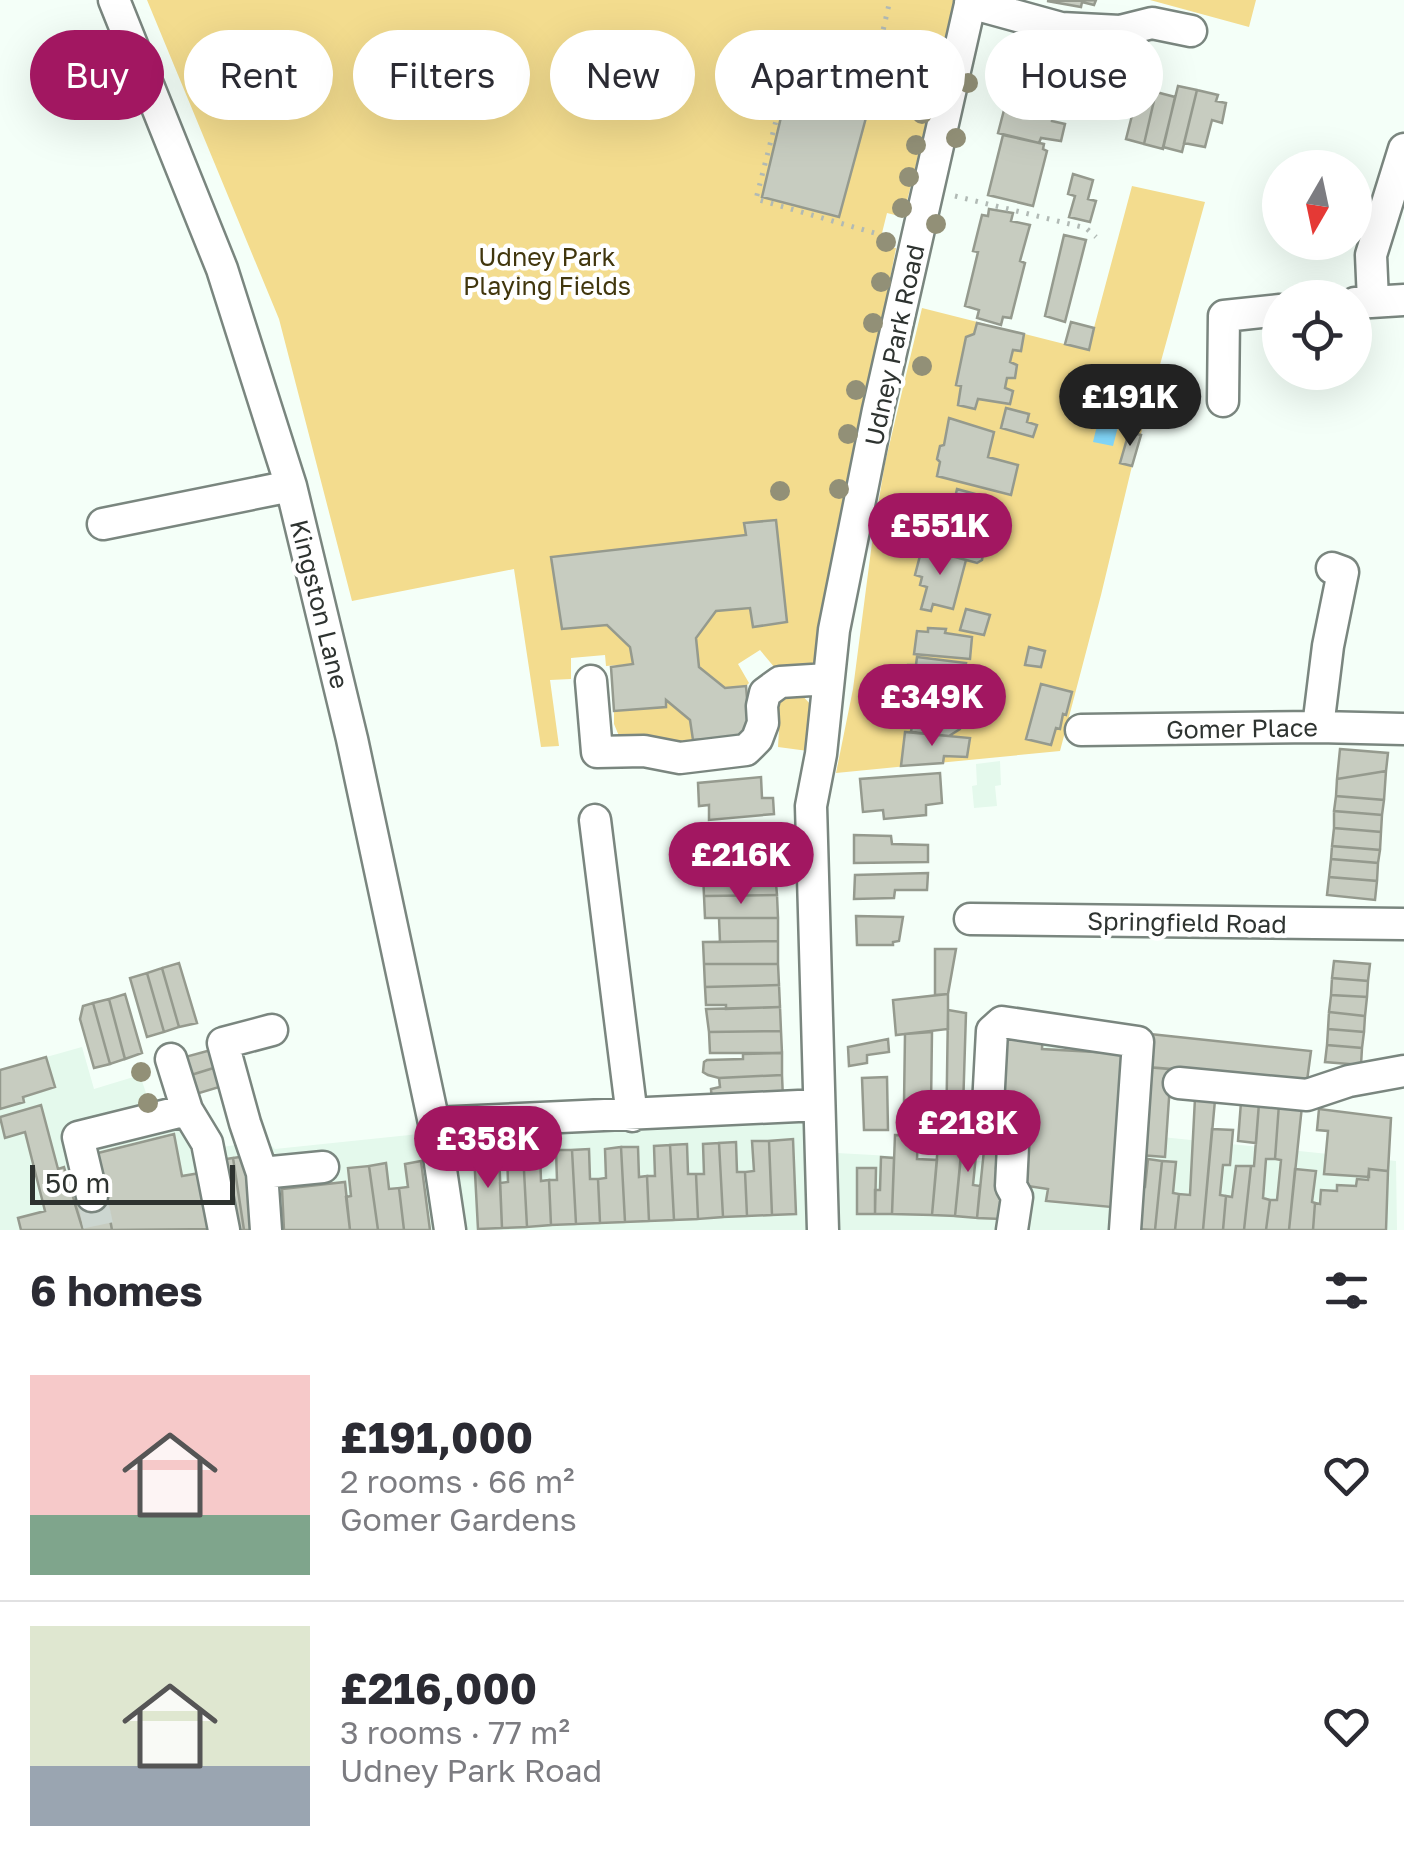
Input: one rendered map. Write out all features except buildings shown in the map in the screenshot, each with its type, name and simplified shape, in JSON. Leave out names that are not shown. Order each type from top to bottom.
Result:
[{"type":"street","name":"Kingston Lane","points":[[114,0],[222,268],[291,486],[352,739],[434,1123],[450,1230]]},
{"type":"street","points":[[971,2],[1061,28],[1120,31],[1152,23],[1190,32]]},
{"type":"street","name":"Udney Park Road","points":[[823,1230],[811,806],[821,754],[834,630],[871,444],[971,2]]},
{"type":"street","points":[[1367,280],[1371,255],[1404,149]]},
{"type":"street","points":[[1372,302],[1404,300]]},
{"type":"street","points":[[1224,401],[1224,316],[1262,312]]},
{"type":"street","points":[[103,524],[291,486]]},
{"type":"street","points":[[1318,727],[1328,646],[1343,572],[1332,568]]},
{"type":"street","points":[[590,681],[597,752],[644,751],[680,758],[746,750],[758,738],[765,693],[780,682],[828,679]]},
{"type":"street","name":"Gomer Place","points":[[1080,730],[1404,729]]},
{"type":"street","points":[[596,820],[632,1116]]},
{"type":"street","name":"Springfield Road","points":[[970,919],[1404,924]]},
{"type":"street","points":[[1012,1230],[1017,1197],[1011,1186],[1013,1146],[987,1124],[992,1031],[1002,1022],[1138,1042],[1125,1230]]},
{"type":"street","points":[[266,1230],[262,1173],[223,1043],[272,1030]]},
{"type":"street","points":[[171,1059],[187,1110],[207,1143],[224,1230]]},
{"type":"street","points":[[1179,1083],[1306,1095],[1349,1081],[1404,1071]]},
{"type":"street","points":[[434,1123],[819,1106]]},
{"type":"street","points":[[92,1196],[78,1136],[187,1110]]},
{"type":"street","points":[[262,1173],[323,1167]]},
{"type":"path","points":[[883,30],[890,0]]},
{"type":"path","points":[[778,120],[756,199],[915,245]]},
{"type":"path","points":[[928,190],[1086,228],[1096,237]]},
{"type":"path","points":[[1152,407],[1223,407],[1224,401]]},
{"type":"shaded area","points":[[1000,761],[1001,785],[995,786],[997,806],[974,808],[976,764]]},
{"type":"shaded area","points":[[987,1011],[1150,1034],[1142,1135],[1396,1161],[1397,1230],[0,1230],[0,1070],[82,1047],[94,1089],[140,1075],[150,1105],[199,1094],[217,1148],[265,1140],[275,1149],[467,1129],[805,1120],[837,1153],[982,1161]]},
{"type":"green space","name":"Udney Park Playing Fields","points":[[147,0],[957,0],[950,30],[715,30],[715,120],[927,120],[903,217],[887,213],[879,245],[896,248],[815,663],[801,672],[775,668],[760,650],[738,664],[749,683],[725,688],[699,667],[696,638],[716,611],[750,608],[753,627],[787,622],[776,520],[745,523],[746,535],[551,557],[562,629],[607,625],[630,647],[633,664],[606,666],[605,655],[571,658],[571,679],[550,680],[559,746],[541,747],[514,569],[352,601],[279,319],[197,120],[333,120],[333,30],[184,30],[184,89],[164,41],[164,30],[159,30]]},
{"type":"green space","points":[[1150,0],[1256,0],[1249,27]]},
{"type":"green space","points":[[1132,186],[1205,202],[1132,466],[1060,751],[836,773],[853,689],[885,463],[922,308],[1088,350]]},
{"type":"green space","points":[[800,693],[811,705],[808,751],[778,747],[779,729],[772,714],[781,694]]},
{"type":"green space","points":[[666,700],[690,720],[693,740],[656,744],[619,736],[614,711],[666,707]]},
{"type":"water","points":[[1103,401],[1123,407],[1113,446],[1093,442]]},
{"type":"tunnel","points":[[92,1196],[99,1230]]}]
